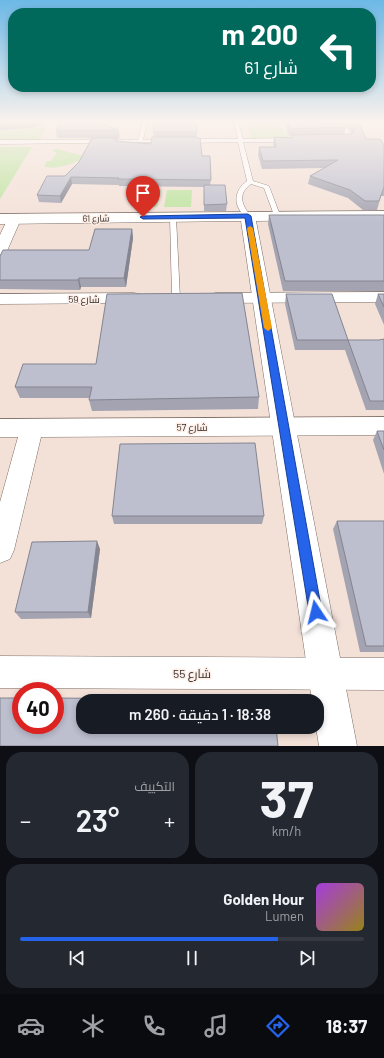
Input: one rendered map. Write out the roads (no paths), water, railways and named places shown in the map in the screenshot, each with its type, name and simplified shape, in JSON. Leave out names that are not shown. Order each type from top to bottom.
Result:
[{"type":"street","name":"شارع 61","points":[[7,219],[384,215]]},
{"type":"street","points":[[248,216],[338,746]]},
{"type":"street","points":[[0,251],[7,219]]},
{"type":"street","name":"شارع 59","points":[[0,299],[384,297]]},
{"type":"street","name":"شارع 57","points":[[0,428],[384,426]]},
{"type":"street","points":[[0,550],[32,428]]},
{"type":"street","name":"شارع 55","points":[[0,672],[384,674]]},
{"type":"lane","points":[[244,156],[250,182]]},
{"type":"lane","points":[[248,216],[242,212],[239,206],[240,194],[245,185],[250,182],[267,187],[277,215]]},
{"type":"lane","points":[[173,217],[176,298]]}]
